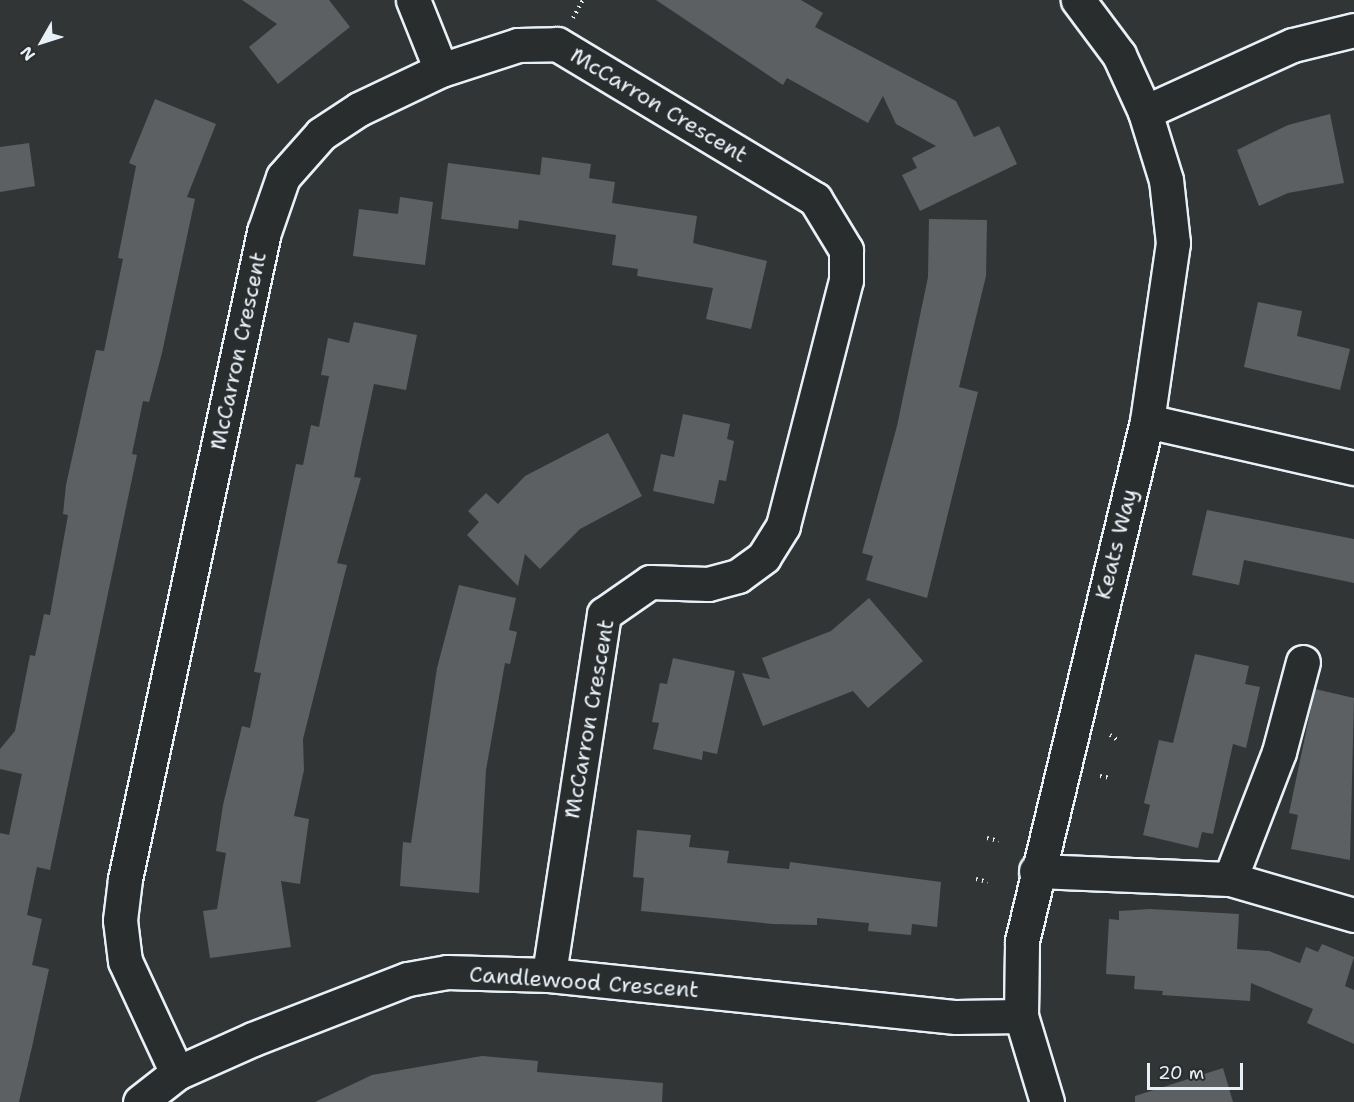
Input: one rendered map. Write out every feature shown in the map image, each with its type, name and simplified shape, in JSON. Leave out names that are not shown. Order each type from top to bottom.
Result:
[{"type":"street","points":[[414,0],[441,70]]},
{"type":"street","name":"Keats Way","points":[[1047,1102],[1021,1016],[1022,941],[1036,871],[1147,421],[1173,243],[1166,180],[1145,112],[1119,55],[1077,0]]},
{"type":"street","points":[[1145,112],[1293,45],[1354,30]]},
{"type":"street","name":"McCarron Crescent","points":[[177,1073],[125,961],[120,920],[125,879],[264,232],[283,177],[321,134],[441,70],[518,45],[557,44],[815,199],[846,250],[846,280],[783,526],[764,557],[738,576],[708,584],[650,582],[604,614],[549,975]]},
{"type":"street","points":[[1147,421],[1354,468]]},
{"type":"street","points":[[1230,879],[1279,752],[1303,662]]},
{"type":"street","points":[[1036,871],[1230,879],[1354,915]]},
{"type":"street","name":"Candlewood Crescent","points":[[140,1102],[177,1073],[408,979],[447,972],[549,975],[956,1017],[1021,1016]]},
{"type":"path","points":[[1110,735],[1119,741]]},
{"type":"path","points":[[1100,776],[1111,778]]},
{"type":"path","points":[[987,838],[999,841]]},
{"type":"path","points":[[976,879],[988,882]]},
{"type":"building","points":[[242,0],[329,0],[350,27],[278,84],[249,47],[277,24]]},
{"type":"building","points":[[656,0],[801,0],[823,13],[815,27],[956,101],[974,137],[999,126],[1017,164],[920,211],[902,175],[917,168],[912,158],[936,146],[896,124],[883,96],[868,123],[787,78],[783,85]]},
{"type":"building","points":[[155,99],[216,124],[187,197],[195,199],[162,353],[149,402],[143,401],[132,454],[137,455],[50,870],[37,867],[27,915],[42,919],[32,965],[49,969],[32,1047],[19,1102],[0,1102],[0,833],[9,835],[22,774],[0,769],[0,749],[15,731],[30,655],[35,656],[44,614],[50,615],[68,515],[63,514],[66,485],[96,350],[104,351],[123,259],[118,258],[136,166],[129,163]]},
{"type":"building","points":[[1330,114],[1344,183],[1288,193],[1259,206],[1237,150],[1288,125]]},
{"type":"building","points":[[29,143],[35,186],[0,192],[0,147]]},
{"type":"building","points":[[542,157],[591,164],[589,178],[615,182],[612,203],[697,216],[693,243],[767,261],[751,329],[706,319],[713,288],[637,276],[638,269],[612,265],[616,235],[519,220],[518,229],[441,219],[448,163],[540,175]]},
{"type":"building","points":[[400,197],[433,202],[425,265],[353,256],[359,209],[398,214]]},
{"type":"building","points":[[929,219],[987,220],[986,276],[959,387],[978,392],[927,598],[866,580],[873,556],[862,553],[897,426],[928,277]]},
{"type":"building","points":[[1258,302],[1302,311],[1297,336],[1350,349],[1340,390],[1244,367]]},
{"type":"building","points":[[354,322],[417,335],[406,390],[374,384],[354,477],[361,478],[337,563],[347,565],[303,739],[304,770],[294,816],[309,819],[300,884],[281,881],[291,947],[210,958],[203,911],[217,909],[226,853],[216,851],[223,805],[242,726],[250,728],[261,673],[254,672],[296,464],[303,465],[311,425],[319,427],[329,376],[321,375],[328,338],[349,343]]},
{"type":"building","points":[[683,414],[730,424],[727,439],[734,441],[726,481],[719,480],[714,504],[653,491],[661,454],[674,457]]},
{"type":"building","points":[[608,433],[642,496],[580,529],[540,569],[525,554],[518,586],[467,535],[479,522],[468,511],[486,493],[498,504],[525,476]]},
{"type":"building","points":[[1207,510],[1354,539],[1354,583],[1244,560],[1239,585],[1192,575]]},
{"type":"building","points":[[459,585],[516,598],[509,630],[517,632],[510,664],[505,663],[486,770],[479,893],[400,886],[403,842],[411,843],[437,668]]},
{"type":"building","points":[[869,598],[923,661],[868,708],[853,691],[763,726],[742,673],[770,679],[762,658],[831,631]]},
{"type":"building","points":[[1195,654],[1249,666],[1245,684],[1260,687],[1246,748],[1233,744],[1213,834],[1202,832],[1198,848],[1143,835],[1150,805],[1144,803],[1159,740],[1173,743]]},
{"type":"building","points":[[673,658],[735,671],[717,754],[703,751],[702,760],[653,749],[659,723],[652,722],[660,683],[667,684]]},
{"type":"building","points":[[1315,689],[1354,698],[1350,860],[1291,849],[1298,815],[1289,813]]},
{"type":"building","points":[[637,830],[691,835],[689,847],[729,851],[727,863],[789,869],[790,862],[941,882],[937,927],[912,924],[911,935],[868,931],[869,923],[817,918],[817,925],[773,924],[641,911],[644,878],[633,877]]},
{"type":"building","points":[[1150,909],[1239,914],[1237,949],[1269,951],[1300,963],[1306,947],[1318,952],[1322,944],[1354,957],[1345,986],[1354,990],[1354,1044],[1307,1023],[1313,1009],[1251,983],[1250,1001],[1162,995],[1163,991],[1134,989],[1135,976],[1106,974],[1109,919],[1119,920],[1119,911]]},
{"type":"building","points":[[482,1056],[538,1061],[537,1072],[663,1083],[662,1102],[315,1102],[372,1075]]},
{"type":"building","points":[[1223,1068],[1233,1102],[1135,1102],[1135,1096]]}]
